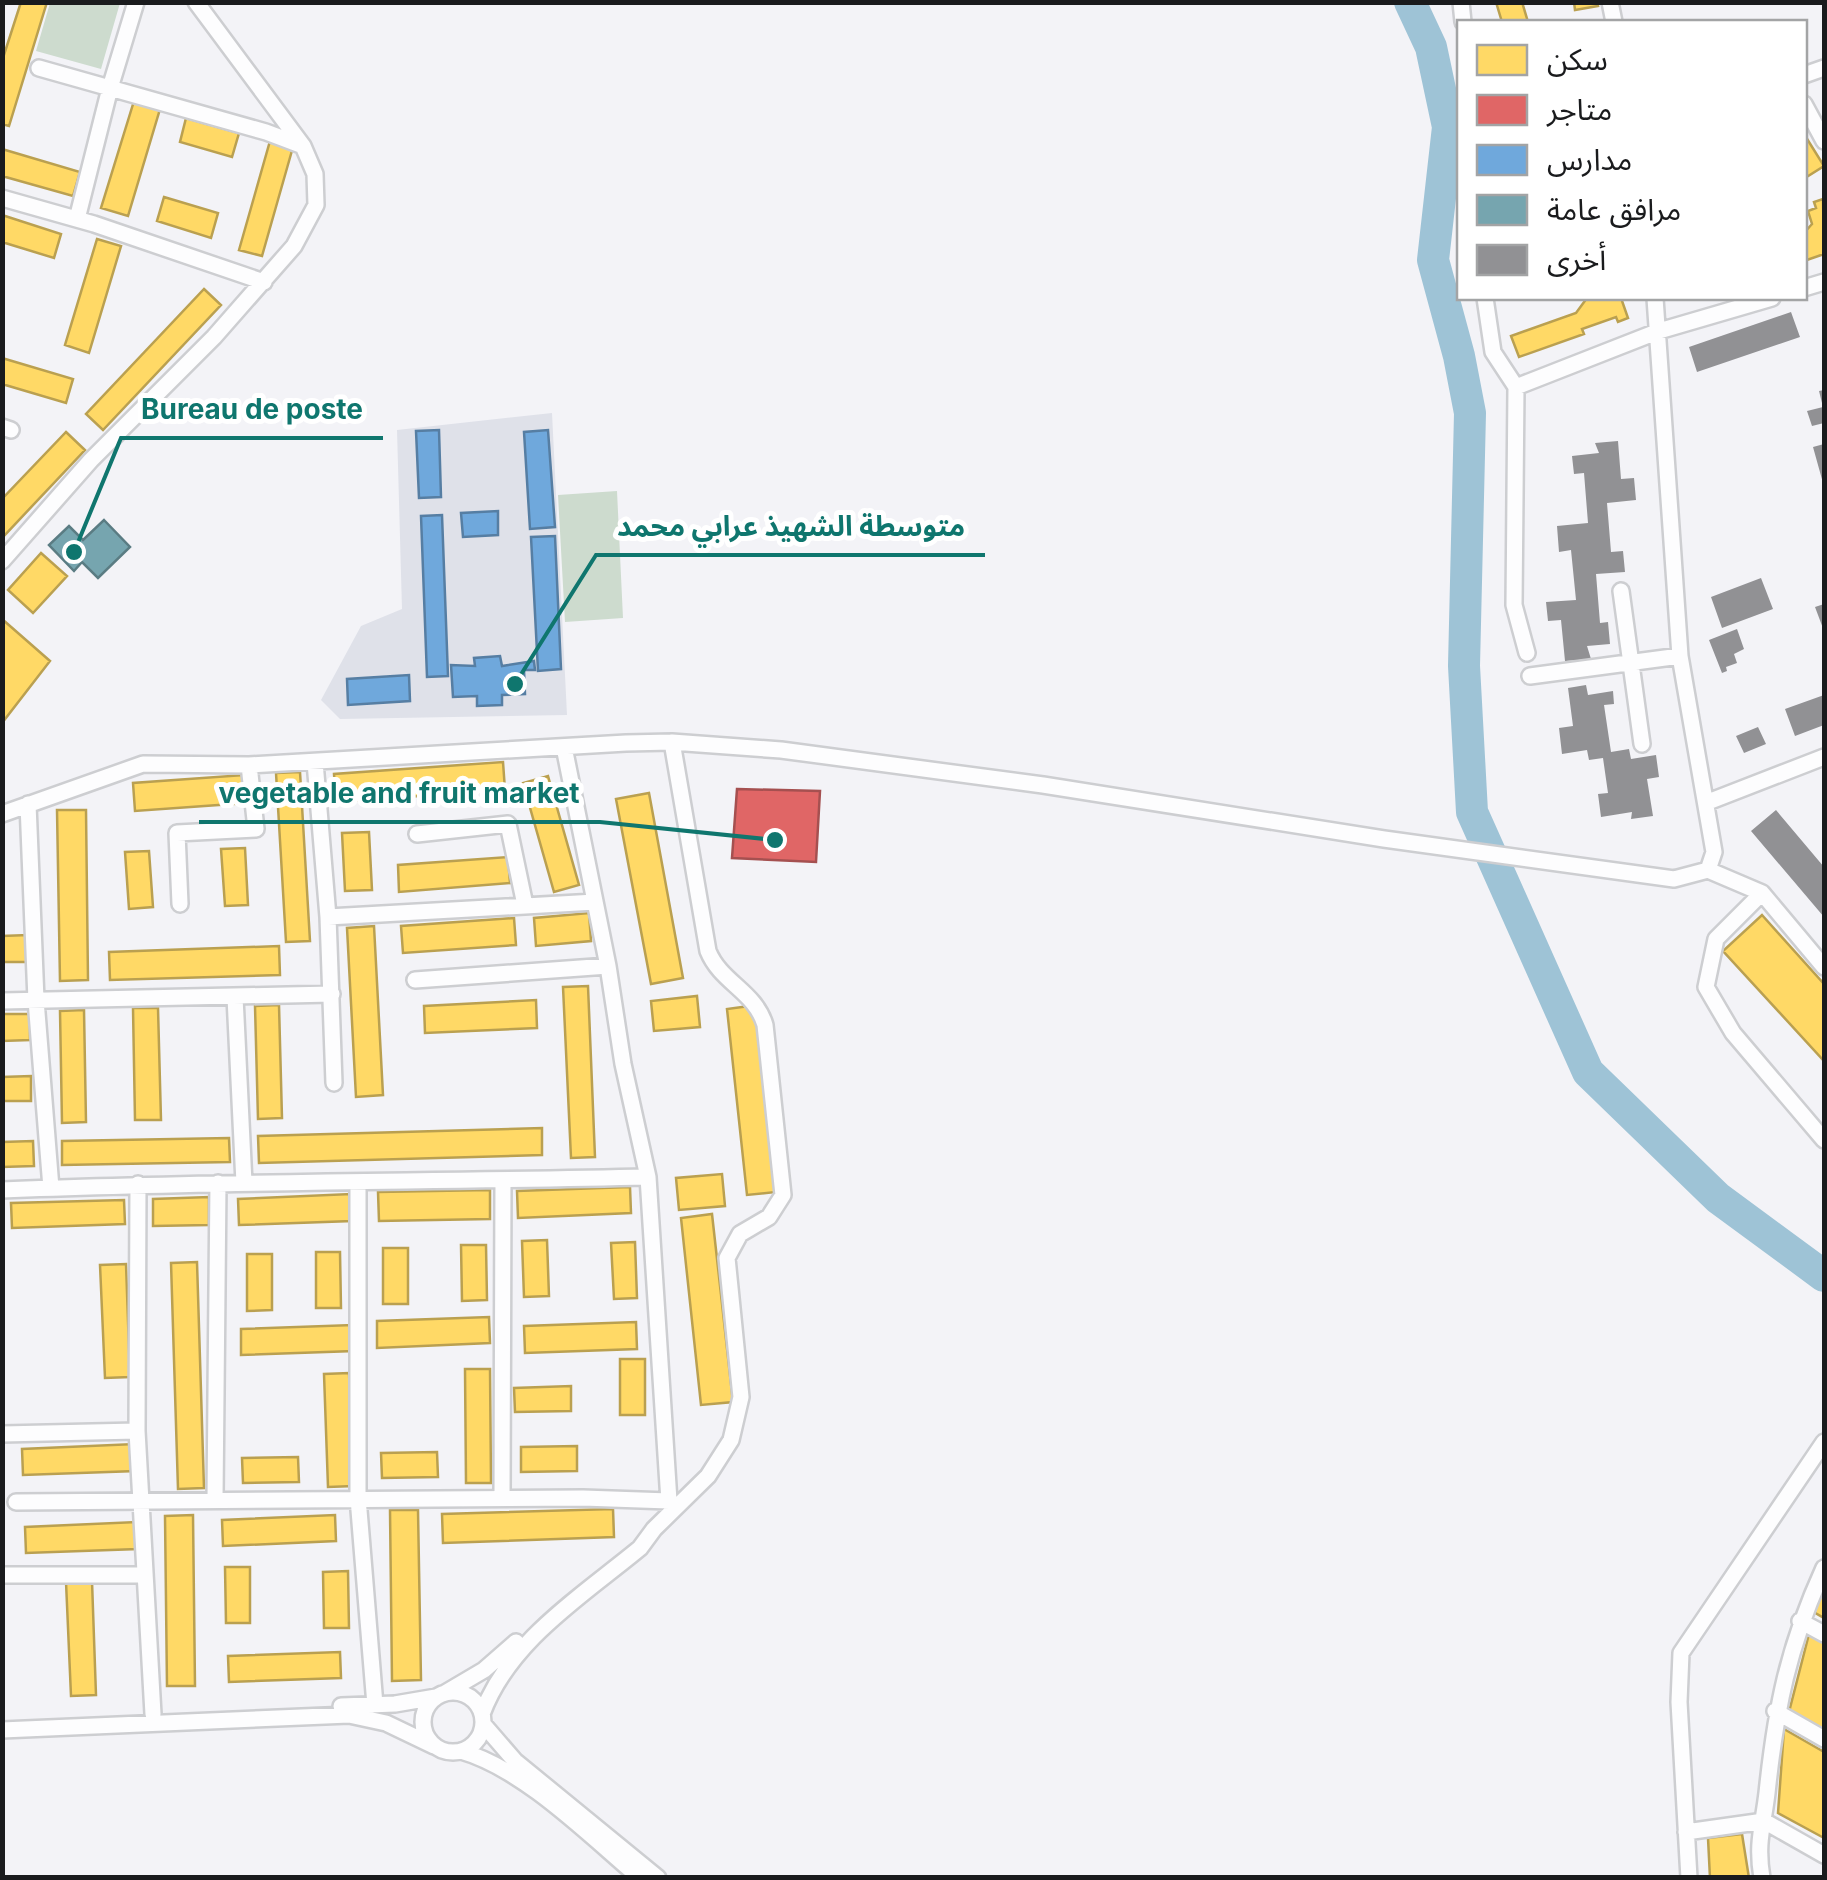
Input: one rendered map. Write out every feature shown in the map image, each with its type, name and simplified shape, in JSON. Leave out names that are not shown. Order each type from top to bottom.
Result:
[{"type":"street","points":[[77,220],[136,2]]},
{"type":"street","points":[[2,561],[90,460],[264,282],[294,246],[316,205],[314,174],[304,146],[196,2]]},
{"type":"street","points":[[39,68],[304,146]]},
{"type":"street","points":[[1807,110],[1824,141]]},
{"type":"street","points":[[2,198],[264,282]]},
{"type":"street","points":[[1484,300],[1494,352],[1516,388],[1514,605],[1527,653]]},
{"type":"street","points":[[1655,300],[1680,656],[1708,802],[1714,852],[1708,870]]},
{"type":"street","points":[[1516,388],[1659,331],[1765,300]]},
{"type":"street","points":[[1621,590],[1642,744]]},
{"type":"street","points":[[1530,676],[1680,656]]},
{"type":"street","points":[[460,1751],[476,1741],[497,1678],[521,1648],[640,1548],[708,1476],[731,1440],[741,1397],[727,1258],[740,1234],[775,1211],[784,1185],[766,1025],[754,1001],[724,977],[708,952],[672,742]]},
{"type":"street","points":[[2,814],[143,764],[250,765],[672,742],[781,750],[1564,865],[1674,879],[1708,870],[1762,893],[1824,968]]},
{"type":"street","points":[[16,1502],[358,1498],[669,1501],[648,1176],[623,1064],[608,966],[564,747]]},
{"type":"street","points":[[1708,802],[1824,757]]},
{"type":"street","points":[[315,762],[328,917],[334,1083]]},
{"type":"street","points":[[180,904],[178,833],[256,829],[250,765]]},
{"type":"street","points":[[28,804],[36,1000],[51,1188]]},
{"type":"street","points":[[417,834],[508,824],[526,905]]},
{"type":"street","points":[[1762,893],[1716,939],[1706,987],[1734,1033],[1824,1140]]},
{"type":"street","points":[[328,917],[595,902]]},
{"type":"street","points":[[416,980],[608,966]]},
{"type":"street","points":[[2,1001],[332,994]]},
{"type":"street","points":[[235,997],[244,1184]]},
{"type":"street","points":[[2,1190],[138,1184],[358,1184],[648,1176]]},
{"type":"street","points":[[502,1498],[503,1180]]},
{"type":"street","points":[[215,1499],[218,1183]]},
{"type":"street","points":[[138,1184],[137,1431],[144,1501],[153,1714]]},
{"type":"street","points":[[358,1184],[358,1498],[375,1705]]},
{"type":"street","points":[[2,1434],[137,1431]]},
{"type":"street","points":[[1689,1878],[1679,1702],[1681,1652],[1824,1442]]},
{"type":"street","points":[[434,1746],[422,1720],[424,1711],[440,1695],[484,1670],[633,1540],[654,1529]]},
{"type":"street","points":[[1762,1878],[1757,1848],[1764,1821],[1776,1712],[1800,1621],[1824,1568]]},
{"type":"street","points":[[2,1575],[145,1575]]},
{"type":"street","points":[[1800,1621],[1824,1634]]},
{"type":"street","points":[[2,1721],[375,1705],[454,1692],[472,1698],[520,1772],[640,1878]]},
{"type":"street","points":[[1776,1712],[1824,1739]]},
{"type":"street","points":[[2,1730],[348,1715],[386,1723],[434,1746],[520,1772],[658,1878]]},
{"type":"street","points":[[1686,1832],[1764,1821],[1824,1855]]},
{"type":"shaded area","points":[[552,413],[567,715],[340,719],[321,700],[361,626],[402,609],[397,430]]},
{"type":"green space","points":[[50,3],[120,3],[101,69],[36,51]]},
{"type":"green space","points":[[617,491],[623,618],[565,622],[558,495]]},
{"type":"building: سكن","points":[[21,2],[47,2],[9,126],[2,124],[2,61]]},
{"type":"building: سكن","points":[[1496,2],[1522,2],[1527,20],[1501,20]]},
{"type":"building: سكن","points":[[1574,2],[1597,2],[1598,6],[1575,10]]},
{"type":"building: سكن","points":[[134,101],[160,109],[128,216],[101,208]]},
{"type":"building: سكن","points":[[186,118],[239,133],[232,157],[180,142]]},
{"type":"building: سكن","points":[[1807,139],[1824,166],[1807,177]]},
{"type":"building: سكن","points":[[270,141],[293,147],[262,256],[239,250]]},
{"type":"building: سكن","points":[[2,149],[80,172],[73,196],[2,176]]},
{"type":"building: سكن","points":[[164,197],[218,213],[211,238],[157,221]]},
{"type":"building: سكن","points":[[1823,199],[1824,254],[1807,260],[1807,230],[1812,224],[1808,211],[1816,208],[1814,202]]},
{"type":"building: سكن","points":[[2,215],[61,234],[54,258],[2,242]]},
{"type":"building: سكن","points":[[97,239],[121,246],[89,353],[65,345]]},
{"type":"building: سكن","points":[[204,289],[221,305],[103,430],[86,414]]},
{"type":"building: سكن","points":[[1586,300],[1622,300],[1628,318],[1618,322],[1616,317],[1582,329],[1584,334],[1519,357],[1511,336],[1576,313]]},
{"type":"building: سكن","points":[[2,358],[73,379],[66,403],[2,384]]},
{"type":"building: سكن","points":[[66,432],[85,450],[2,538],[2,499]]},
{"type":"building: سكن","points":[[41,553],[67,576],[33,613],[8,590]]},
{"type":"building: سكن","points":[[2,619],[50,661],[2,723]]},
{"type":"building: سكن","points":[[503,762],[505,790],[336,802],[334,774]]},
{"type":"building: سكن","points":[[300,772],[310,941],[286,942],[276,773]]},
{"type":"building: سكن","points":[[244,775],[246,803],[135,811],[133,783]]},
{"type":"building: سكن","points":[[548,776],[579,885],[554,892],[523,783]]},
{"type":"building: سكن","points":[[649,793],[683,978],[651,984],[616,799]]},
{"type":"building: سكن","points":[[57,810],[86,810],[88,980],[60,981]]},
{"type":"building: سكن","points":[[369,832],[372,890],[345,891],[342,833]]},
{"type":"building: سكن","points":[[245,848],[248,905],[225,906],[221,849]]},
{"type":"building: سكن","points":[[149,851],[153,907],[129,909],[125,852]]},
{"type":"building: سكن","points":[[508,857],[510,883],[399,892],[398,865]]},
{"type":"building: سكن","points":[[589,913],[591,941],[536,946],[534,918]]},
{"type":"building: سكن","points":[[1762,915],[1824,984],[1824,1061],[1723,951]]},
{"type":"building: سكن","points":[[514,918],[516,945],[403,953],[401,926]]},
{"type":"building: سكن","points":[[374,926],[383,1095],[356,1097],[347,928]]},
{"type":"building: سكن","points":[[28,935],[29,962],[2,962],[2,936]]},
{"type":"building: سكن","points":[[279,946],[280,975],[110,980],[109,952]]},
{"type":"building: سكن","points":[[588,986],[595,1157],[571,1158],[563,987]]},
{"type":"building: سكن","points":[[697,996],[700,1027],[654,1031],[651,1001]]},
{"type":"building: سكن","points":[[536,1000],[537,1028],[425,1033],[424,1006]]},
{"type":"building: سكن","points":[[279,1005],[282,1118],[258,1119],[255,1006]]},
{"type":"building: سكن","points":[[757,1005],[776,1192],[747,1195],[727,1009]]},
{"type":"building: سكن","points":[[133,1008],[158,1008],[161,1120],[135,1120]]},
{"type":"building: سكن","points":[[84,1010],[86,1122],[62,1123],[60,1011]]},
{"type":"building: سكن","points":[[2,1014],[30,1014],[30,1040],[2,1041]]},
{"type":"building: سكن","points":[[31,1076],[31,1101],[2,1101],[2,1077]]},
{"type":"building: سكن","points":[[542,1128],[542,1155],[259,1163],[258,1136]]},
{"type":"building: سكن","points":[[229,1138],[230,1162],[62,1165],[62,1141]]},
{"type":"building: سكن","points":[[33,1141],[34,1166],[2,1167],[2,1142]]},
{"type":"building: سكن","points":[[722,1174],[725,1206],[679,1210],[676,1178]]},
{"type":"building: سكن","points":[[630,1187],[631,1213],[518,1218],[517,1191]]},
{"type":"building: سكن","points":[[490,1190],[490,1219],[379,1221],[378,1192]]},
{"type":"building: سكن","points":[[351,1194],[352,1221],[239,1225],[238,1199]]},
{"type":"building: سكن","points":[[209,1197],[209,1225],[153,1226],[153,1199]]},
{"type":"building: سكن","points":[[124,1200],[125,1224],[12,1228],[11,1203]]},
{"type":"building: سكن","points":[[712,1214],[733,1402],[701,1405],[681,1218]]},
{"type":"building: سكن","points":[[547,1240],[549,1296],[524,1297],[522,1241]]},
{"type":"building: سكن","points":[[635,1242],[637,1298],[614,1299],[611,1243]]},
{"type":"building: سكن","points":[[461,1245],[486,1245],[487,1300],[462,1301]]},
{"type":"building: سكن","points":[[383,1248],[408,1248],[408,1304],[383,1304]]},
{"type":"building: سكن","points":[[316,1252],[340,1252],[341,1308],[316,1308]]},
{"type":"building: سكن","points":[[247,1254],[272,1254],[272,1310],[247,1311]]},
{"type":"building: سكن","points":[[197,1262],[204,1488],[178,1489],[171,1263]]},
{"type":"building: سكن","points":[[126,1264],[130,1377],[105,1378],[100,1265]]},
{"type":"building: سكن","points":[[489,1317],[490,1343],[377,1348],[377,1321]]},
{"type":"building: سكن","points":[[636,1322],[637,1349],[525,1353],[524,1326]]},
{"type":"building: سكن","points":[[353,1325],[354,1351],[241,1355],[241,1329]]},
{"type":"building: سكن","points":[[620,1359],[645,1359],[645,1415],[620,1415]]},
{"type":"building: سكن","points":[[465,1369],[490,1369],[491,1483],[466,1483]]},
{"type":"building: سكن","points":[[349,1373],[354,1486],[328,1487],[324,1374]]},
{"type":"building: سكن","points":[[571,1386],[571,1411],[515,1412],[514,1388]]},
{"type":"building: سكن","points":[[135,1444],[136,1471],[23,1475],[22,1449]]},
{"type":"building: سكن","points":[[577,1446],[577,1471],[521,1472],[521,1447]]},
{"type":"building: سكن","points":[[437,1452],[438,1477],[382,1478],[381,1453]]},
{"type":"building: سكن","points":[[298,1457],[299,1482],[243,1483],[242,1458]]},
{"type":"building: سكن","points":[[613,1509],[614,1537],[443,1543],[442,1514]]},
{"type":"building: سكن","points":[[390,1510],[418,1510],[421,1680],[392,1681]]},
{"type":"building: سكن","points":[[193,1515],[195,1686],[167,1686],[165,1516]]},
{"type":"building: سكن","points":[[335,1515],[336,1541],[223,1546],[222,1520]]},
{"type":"building: سكن","points":[[137,1522],[138,1549],[26,1553],[25,1527]]},
{"type":"building: سكن","points":[[225,1567],[250,1567],[250,1623],[226,1623]]},
{"type":"building: سكن","points":[[348,1571],[349,1628],[324,1628],[323,1572]]},
{"type":"building: سكن","points":[[92,1581],[96,1695],[71,1696],[66,1582]]},
{"type":"building: سكن","points":[[1824,1589],[1824,1618],[1812,1611]]},
{"type":"building: سكن","points":[[1809,1634],[1824,1642],[1824,1732],[1789,1712]]},
{"type":"building: سكن","points":[[340,1652],[341,1678],[229,1682],[228,1656]]},
{"type":"building: سكن","points":[[1784,1729],[1824,1752],[1824,1838],[1778,1813]]},
{"type":"building: سكن","points":[[1742,1834],[1749,1878],[1710,1878],[1708,1838]]},
{"type":"building: متاجر","points":[[737,789],[820,791],[816,862],[732,858]]},
{"type":"building: مدارس","points":[[439,430],[441,497],[419,498],[416,431]]},
{"type":"building: مدارس","points":[[548,430],[555,527],[530,529],[524,432]]},
{"type":"building: مدارس","points":[[498,511],[498,535],[463,537],[461,513]]},
{"type":"building: مدارس","points":[[442,515],[448,676],[427,677],[421,516]]},
{"type":"building: مدارس","points":[[555,536],[561,669],[538,671],[531,537]]},
{"type":"building: مدارس","points":[[500,656],[502,666],[534,661],[535,670],[524,670],[525,694],[502,695],[502,705],[477,706],[477,696],[453,697],[451,665],[475,666],[474,658]]},
{"type":"building: مدارس","points":[[409,675],[410,701],[348,705],[347,679]]},
{"type":"building: مرافق عامة","points":[[104,520],[130,547],[98,578],[82,562],[74,571],[49,545],[69,526],[83,540]]},
{"type":"building: أخرى","points":[[1791,312],[1800,337],[1697,372],[1689,347]]},
{"type":"building: أخرى","points":[[1824,390],[1824,423],[1812,426],[1807,411],[1823,407],[1819,391]]},
{"type":"building: أخرى","points":[[1618,441],[1621,479],[1634,478],[1636,500],[1607,503],[1611,552],[1623,551],[1625,572],[1596,574],[1600,623],[1608,622],[1610,644],[1587,646],[1591,659],[1565,661],[1561,620],[1548,621],[1546,602],[1576,600],[1571,550],[1559,552],[1557,526],[1588,523],[1584,473],[1574,474],[1572,456],[1599,453],[1595,443]]},
{"type":"building: أخرى","points":[[1824,444],[1824,483],[1823,483],[1813,447]]},
{"type":"building: أخرى","points":[[1761,578],[1773,609],[1722,628],[1711,597]]},
{"type":"building: أخرى","points":[[1824,604],[1824,631],[1815,607]]},
{"type":"building: أخرى","points":[[1737,629],[1744,649],[1734,654],[1737,663],[1722,673],[1709,640]]},
{"type":"building: أخرى","points":[[1586,685],[1588,695],[1613,691],[1614,704],[1604,705],[1611,752],[1629,749],[1631,759],[1656,755],[1659,777],[1647,779],[1653,816],[1631,819],[1632,812],[1601,817],[1598,794],[1608,793],[1603,758],[1589,760],[1587,750],[1562,754],[1559,728],[1573,726],[1568,688]]},
{"type":"building: أخرى","points":[[1824,695],[1824,725],[1795,736],[1785,709]]},
{"type":"building: أخرى","points":[[1758,727],[1766,744],[1744,753],[1736,736]]},
{"type":"building: أخرى","points":[[1776,810],[1824,867],[1824,917],[1751,831]]},
{"type":"waterway","points":[[1410,2],[1431,47],[1448,127],[1433,260],[1470,413],[1464,666],[1472,812],[1588,1072],[1718,1198],[1824,1276]]},
{"type":"place","name":"Bureau de poste","points":[[74,552]]},
{"type":"place","name":"متوسطة الشهيذ عرابي محمد","points":[[515,684]]},
{"type":"place","name":"vegetable and fruit market","points":[[775,840]]}]
